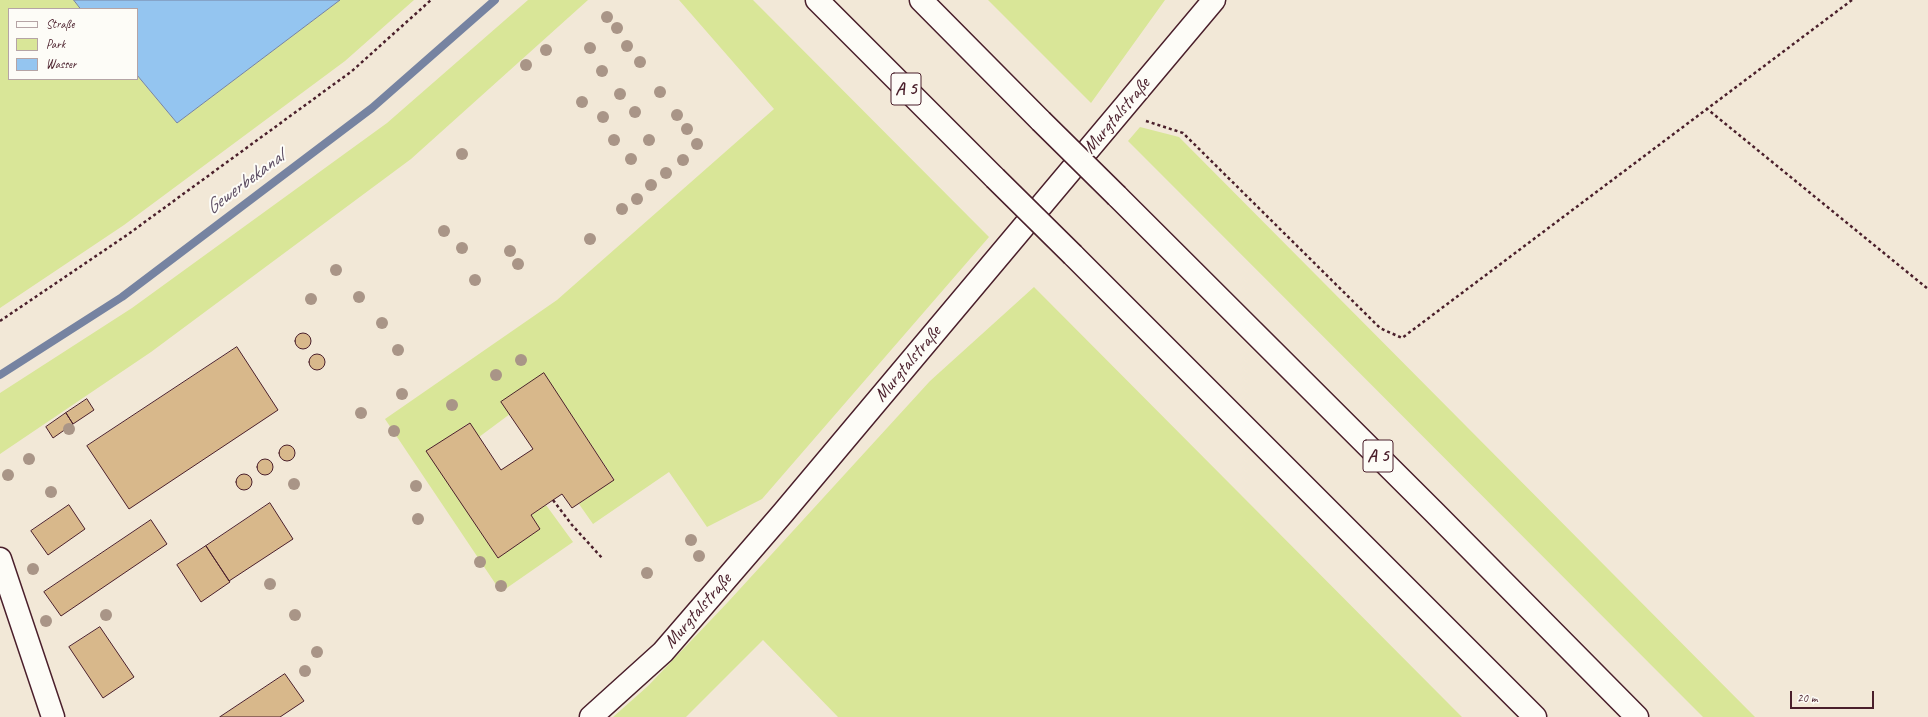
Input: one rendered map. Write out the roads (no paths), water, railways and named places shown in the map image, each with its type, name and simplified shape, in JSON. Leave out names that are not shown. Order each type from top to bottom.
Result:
[{"type":"main road","name":"A 5","points":[[817,0],[1535,717]]},
{"type":"main road","name":"A 5","points":[[920,0],[1435,513],[1637,717]]},
{"type":"main road","name":"Murgtalstraße","points":[[591,717],[663,652],[788,507],[1214,0]]},
{"type":"main road","points":[[0,562],[52,717]]},
{"type":"water","points":[[74,0],[340,0],[177,123],[138,76],[138,8],[80,8]]},
{"type":"waterway","name":"Gewerbekanal","points":[[0,375],[122,297],[372,108],[495,0]]}]
